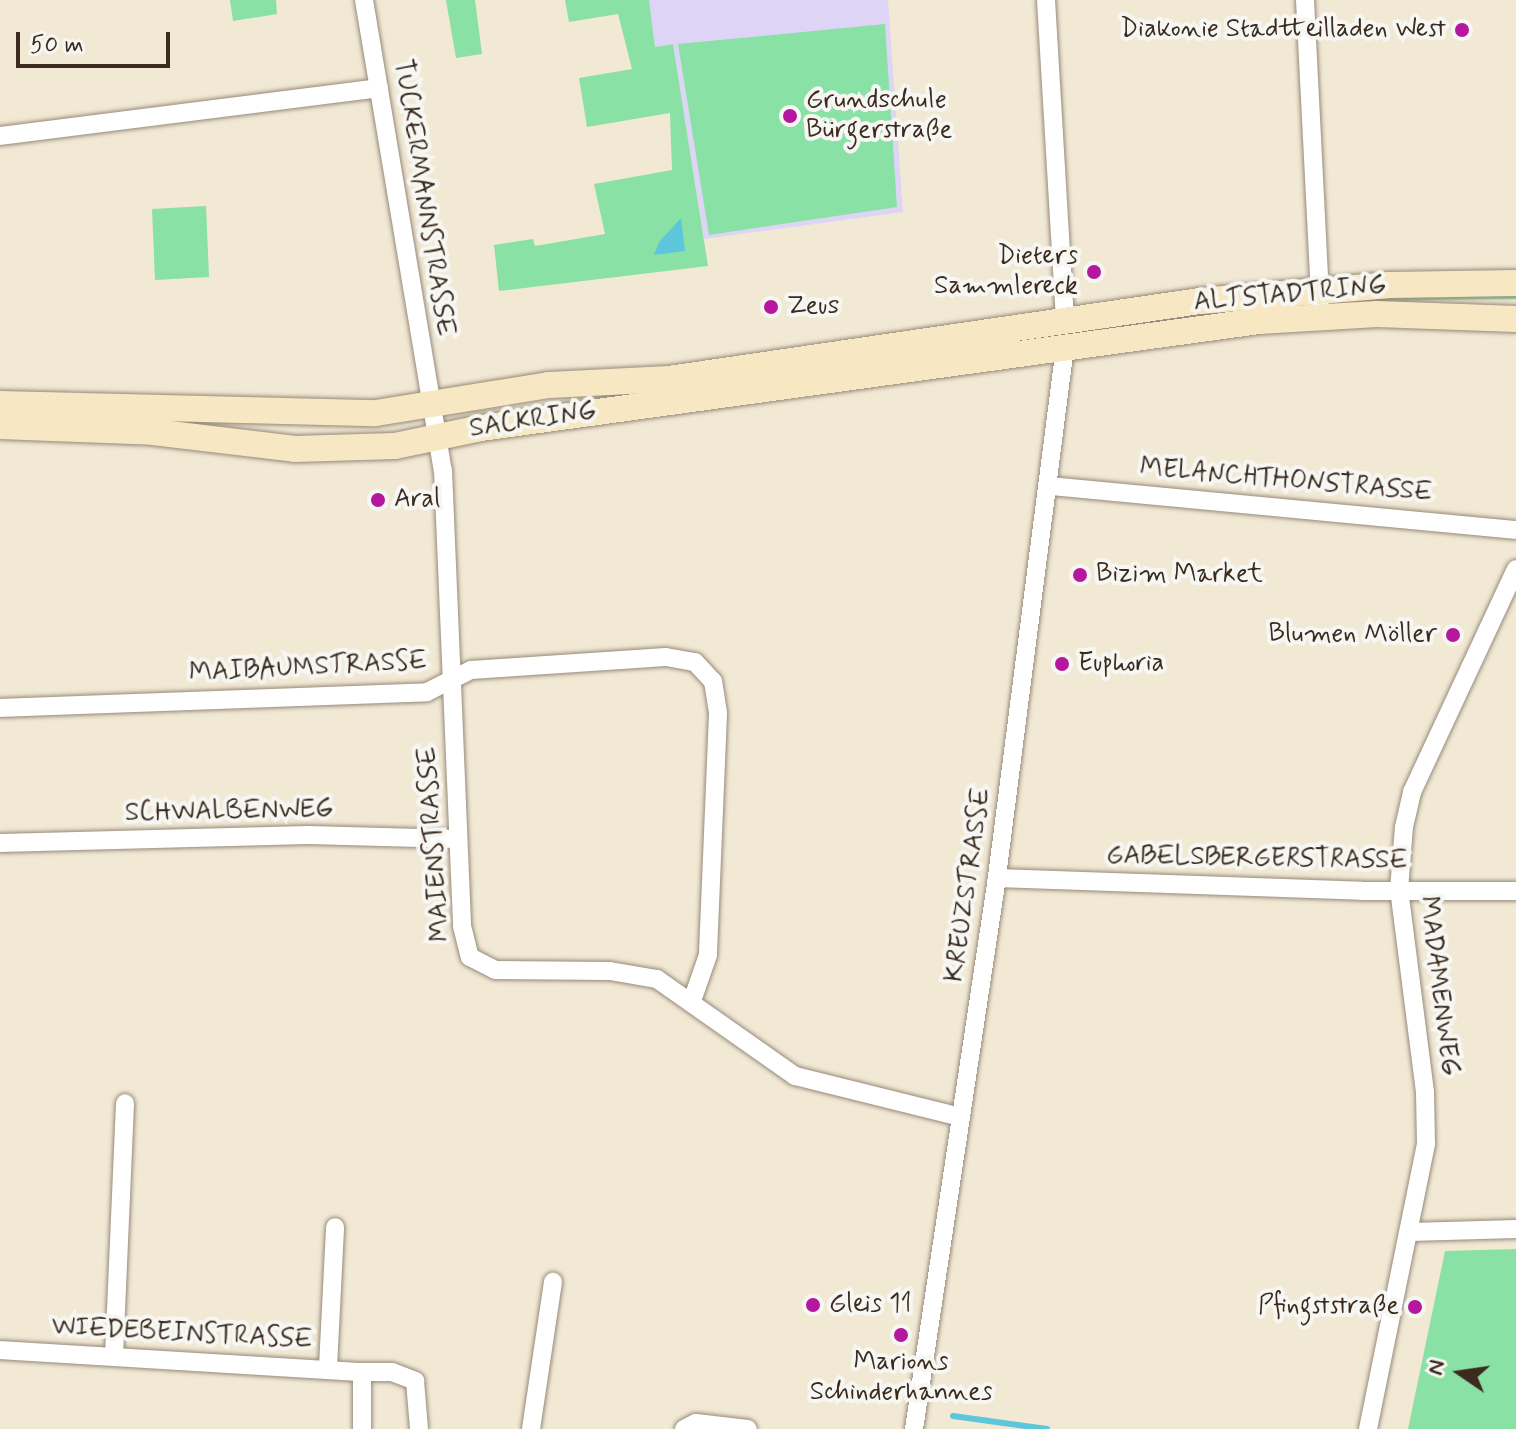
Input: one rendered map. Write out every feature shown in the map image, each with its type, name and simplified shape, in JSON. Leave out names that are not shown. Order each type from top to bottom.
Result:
[{"type":"main road","name":"ALTSTADTRING","points":[[1065,335],[1320,290],[1516,283]]},
{"type":"main road","name":"ALTSTADTRING","points":[[1065,335],[1320,316],[1516,319]]},
{"type":"main road","name":"SACKRING","points":[[0,404],[301,415],[385,413],[549,385],[669,379],[1065,335]]},
{"type":"main road","name":"SACKRING","points":[[0,426],[153,432],[295,449],[395,446],[1065,335]]},
{"type":"street","name":"TUCKERMANNSTRASSE","points":[[364,0],[437,437]]},
{"type":"street","name":"KREUZSTRASSE","points":[[914,1429],[997,878],[1050,486],[1065,335],[1046,0]]},
{"type":"street","points":[[1305,0],[1320,316]]},
{"type":"street","points":[[0,136],[379,88]]},
{"type":"street","name":"MAIENSTRASSE","points":[[437,437],[444,485],[463,944],[480,965],[504,971],[634,973],[657,979],[795,1076],[961,1117]]},
{"type":"street","name":"MELANCHTHONSTRASSE","points":[[1050,486],[1516,530]]},
{"type":"street","name":"MADAMENWEG","points":[[1368,1429],[1423,1173],[1426,1117],[1399,890],[1412,792],[1516,569]]},
{"type":"street","name":"MAIBAUMSTRASSE","points":[[0,708],[427,692],[452,684],[471,670],[666,657],[706,669],[718,714],[708,940],[692,1001]]},
{"type":"street","name":"SCHWALBENWEG","points":[[0,843],[308,835],[458,839]]},
{"type":"street","name":"GABELSBERGERSTRASSE","points":[[997,878],[1516,891]]},
{"type":"street","points":[[114,1356],[125,1103]]},
{"type":"street","points":[[328,1367],[335,1227]]},
{"type":"street","points":[[1410,1232],[1516,1229]]},
{"type":"street","points":[[531,1429],[553,1282]]},
{"type":"street","name":"WIEDEBEINSTRASSE","points":[[0,1350],[392,1372],[415,1381],[419,1429]]},
{"type":"street","points":[[362,1372],[362,1429]]},
{"type":"street","points":[[684,1429],[696,1423],[752,1429]]},
{"type":"shaded area","name":"Grundschule Bürgerstraße","points":[[649,0],[888,0],[903,212],[704,239],[673,44],[655,47]]},
{"type":"green space","points":[[230,0],[276,0],[277,14],[233,21]]},
{"type":"green space","points":[[446,0],[475,0],[482,54],[456,58]]},
{"type":"green space","points":[[565,0],[649,0],[655,47],[673,44],[708,266],[499,291],[494,245],[533,239],[535,246],[605,234],[594,184],[672,170],[670,113],[587,127],[579,78],[632,69],[618,14],[569,22]]},
{"type":"green space","name":"Grundschule Bürgerstraße","points":[[885,24],[897,207],[709,235],[678,44]]},
{"type":"green space","points":[[206,206],[209,277],[155,280],[152,209]]},
{"type":"green space","points":[[1516,293],[1516,299],[1342,301],[1344,298]]},
{"type":"green space","points":[[1516,1249],[1516,1429],[1408,1429],[1445,1251]]},
{"type":"water","points":[[681,218],[685,251],[654,255],[659,242]]},
{"type":"waterway","points":[[953,1416],[1047,1429]]},
{"type":"place","name":"Diakonie Stadtteilladen West","points":[[1462,30]]},
{"type":"place","name":"Grundschule Bürgerstraße","points":[[790,116]]},
{"type":"place","name":"Dieters Sammlereck","points":[[1094,272]]},
{"type":"place","name":"Zeus","points":[[771,307]]},
{"type":"place","name":"Aral","points":[[378,500]]},
{"type":"place","name":"Bizim Market","points":[[1080,575]]},
{"type":"place","name":"Blumen Möller","points":[[1453,635]]},
{"type":"place","name":"Euphoria","points":[[1062,664]]},
{"type":"place","name":"Gleis 11","points":[[813,1305]]},
{"type":"place","name":"Pfingststraße","points":[[1415,1307]]},
{"type":"place","name":"Marions Schinderhannes","points":[[901,1335]]}]
